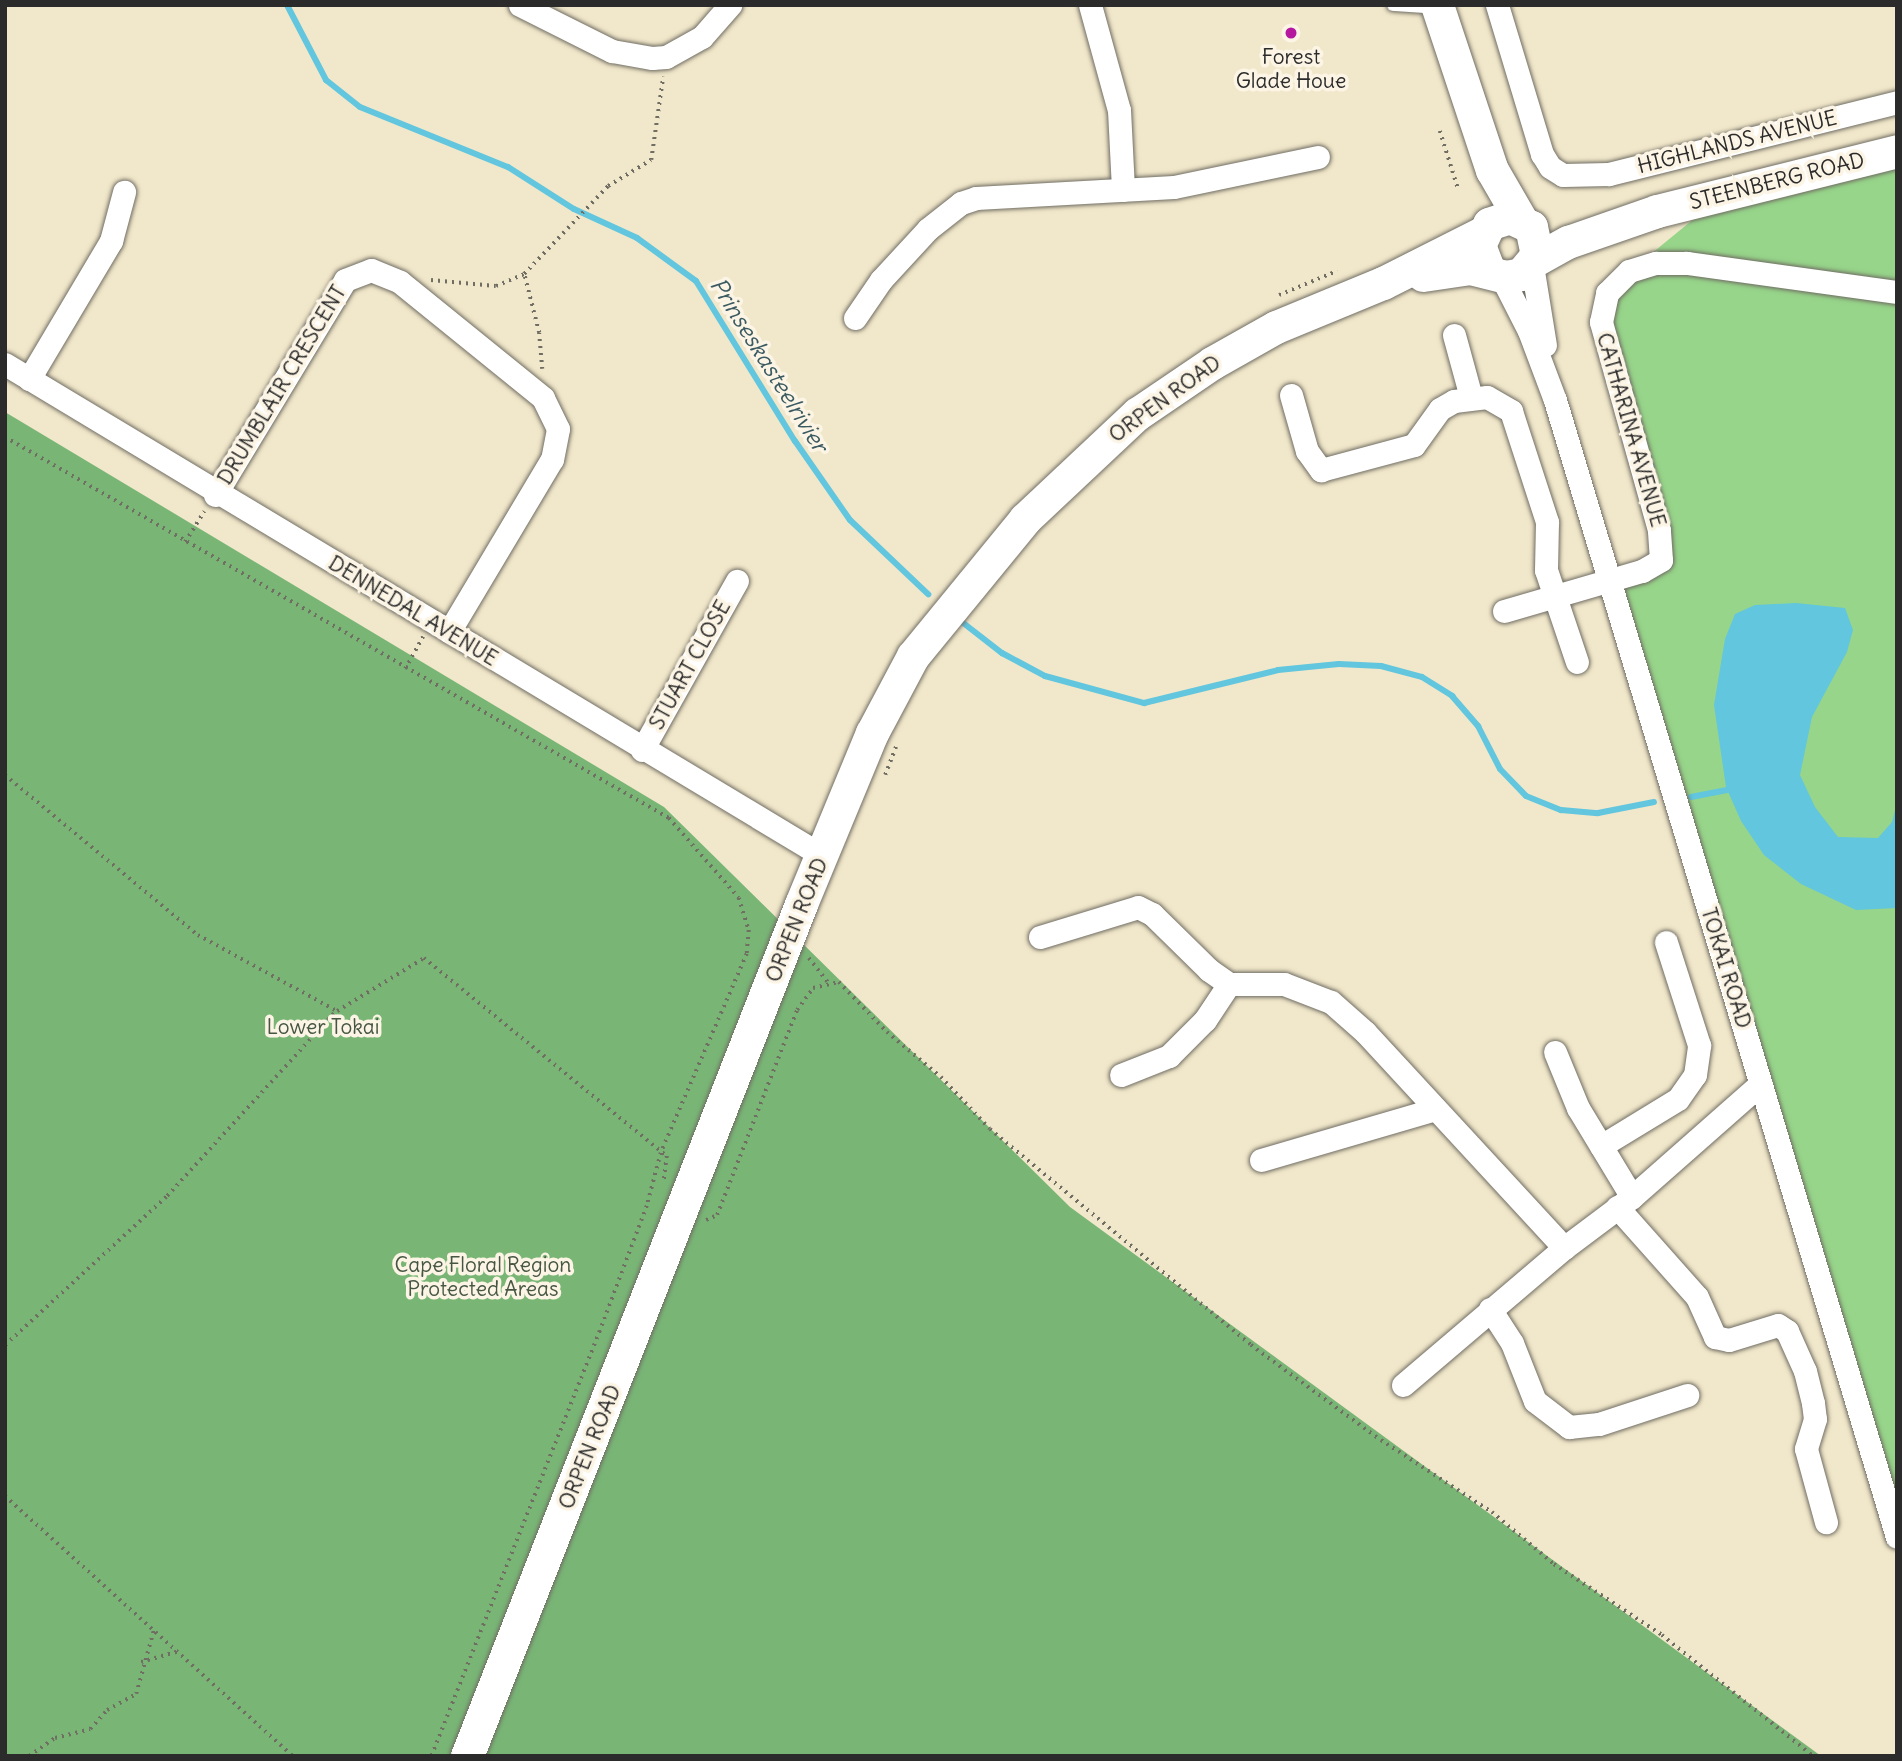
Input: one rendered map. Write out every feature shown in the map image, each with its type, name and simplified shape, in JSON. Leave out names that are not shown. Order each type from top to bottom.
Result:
[{"type":"main road","points":[[1438,7],[1464,92],[1495,177],[1536,238],[1534,263],[1521,274],[1495,272],[1479,252],[1483,231],[1464,92]]},
{"type":"main road","name":"STEENBERG ROAD","points":[[1534,263],[1568,242],[1657,211],[1897,151]]},
{"type":"main road","name":"STEENBERG ROAD","points":[[1523,222],[1657,211]]},
{"type":"main road","points":[[1483,231],[1504,218],[1523,222]]},
{"type":"main road","name":"ORPEN ROAD","points":[[467,1756],[872,733],[913,656],[1025,519],[1117,430],[1187,379],[1276,327],[1383,283],[1483,231]]},
{"type":"main road","name":"ORPEN ROAD","points":[[1383,283],[1461,268],[1495,272]]},
{"type":"street","points":[[520,5],[612,51],[633,58],[666,57],[702,37],[730,5]]},
{"type":"street","points":[[1090,5],[1119,110],[1124,190]]},
{"type":"street","name":"HIGHLANDS AVENUE","points":[[1497,5],[1542,154],[1556,172],[1576,177],[1609,174],[1897,102]]},
{"type":"street","points":[[855,318],[881,280],[928,229],[961,203],[997,193],[1174,187],[1318,157]]},
{"type":"street","points":[[29,379],[111,241],[124,192]]},
{"type":"street","name":"TOKAI ROAD","points":[[1534,263],[1555,400]]},
{"type":"street","name":"CATHARINA AVENUE","points":[[1504,611],[1609,582],[1657,565],[1663,550],[1603,341],[1601,308],[1618,281],[1640,266],[1687,263],[1897,292]]},
{"type":"street","name":"DRUMBLAIR CRESCENT","points":[[215,495],[335,293],[355,274],[371,270],[400,282],[543,398],[558,429],[552,459],[440,627]]},
{"type":"street","name":"TOKAI ROAD","points":[[1495,272],[1525,322],[1555,400],[1897,1537]]},
{"type":"street","points":[[1454,335],[1471,397]]},
{"type":"street","name":"DENNEDAL AVENUE","points":[[5,364],[215,495],[823,856]]},
{"type":"street","points":[[1291,396],[1312,462],[1327,470],[1414,445],[1440,409],[1471,397],[1496,400],[1516,418],[1547,522],[1546,570],[1558,596],[1577,662]]},
{"type":"street","name":"STUART CLOSE","points":[[642,750],[737,581]]},
{"type":"street","points":[[1040,937],[1138,907],[1152,914],[1209,970],[1229,984],[1284,984],[1331,1002],[1366,1031],[1564,1248]]},
{"type":"street","points":[[1601,1146],[1678,1099],[1695,1075],[1699,1045],[1666,942]]},
{"type":"street","points":[[1121,1074],[1169,1056],[1205,1020],[1229,984]]},
{"type":"street","points":[[1555,1052],[1578,1108],[1601,1146],[1624,1202],[1697,1297],[1715,1337],[1729,1340],[1778,1325],[1787,1331],[1805,1371],[1812,1404],[1815,1419],[1806,1449],[1826,1522]]},
{"type":"street","points":[[1403,1385],[1490,1308],[1624,1202],[1760,1084]]},
{"type":"street","points":[[1261,1160],[1435,1109]]},
{"type":"street","points":[[1490,1308],[1512,1343],[1535,1401],[1569,1427],[1599,1424],[1687,1395]]},
{"type":"lane","points":[[1393,5],[1438,7]]},
{"type":"path","points":[[427,280],[496,286],[524,274],[608,186],[651,160],[666,57]]},
{"type":"path","points":[[1440,131],[1458,188]]},
{"type":"path","points":[[524,274],[540,333],[543,398]]},
{"type":"path","points":[[5,438],[669,818],[739,898],[749,930],[747,954],[661,1153],[647,1206],[600,1331],[432,1756]]},
{"type":"path","points":[[185,542],[215,495]]},
{"type":"path","points":[[405,669],[440,627]]},
{"type":"path","points":[[5,775],[198,935],[337,1010]]},
{"type":"path","points":[[5,1345],[167,1196],[337,1010],[424,958],[668,1159],[662,1177],[668,1185]]},
{"type":"path","points":[[809,958],[828,982]]},
{"type":"path","points":[[701,1219],[708,1221],[717,1215],[797,1010],[806,996],[828,982],[839,982],[887,1032],[941,1077],[989,1129],[1251,1345],[1381,1440],[1492,1512],[1554,1564],[1661,1635],[1813,1756]]},
{"type":"path","points":[[5,1496],[293,1756]]},
{"type":"path","points":[[29,1756],[55,1738],[90,1729],[107,1710],[136,1693],[141,1662],[154,1629]]},
{"type":"path","points":[[141,1662],[179,1651]]},
{"type":"green space","points":[[1897,155],[1897,1541],[1609,582],[1663,549],[1601,308],[1618,281],[1723,195]]},
{"type":"green space","name":"Cape Floral Region Protected Areas","points":[[5,412],[664,807],[1070,1207],[1821,1756],[5,1756]]},
{"type":"water","points":[[1796,603],[1845,608],[1853,630],[1847,652],[1812,717],[1800,775],[1815,807],[1838,837],[1878,838],[1892,822],[1897,802],[1897,908],[1856,910],[1801,884],[1764,855],[1741,821],[1726,787],[1714,705],[1725,639],[1735,614],[1755,605]]},
{"type":"waterway","name":"Prinseskasteelrivier","points":[[287,5],[326,80],[360,107],[508,167],[574,209],[637,238],[696,281],[795,441],[850,520],[928,594]]},
{"type":"waterway","name":"Prinseskasteelrivier","points":[[962,622],[1002,653],[1045,676],[1144,703],[1278,670],[1339,664],[1381,666],[1422,677],[1452,696],[1478,726],[1500,769],[1526,796],[1561,810],[1598,813],[1654,802]]},
{"type":"waterway","name":"Prinseskasteelrivier","points":[[1691,797],[1732,789]]},
{"type":"place","name":"Forest Glade Houe","points":[[1291,33]]},
{"type":"park label","name":"Lower Tokai","points":[[323,1027]]}]
